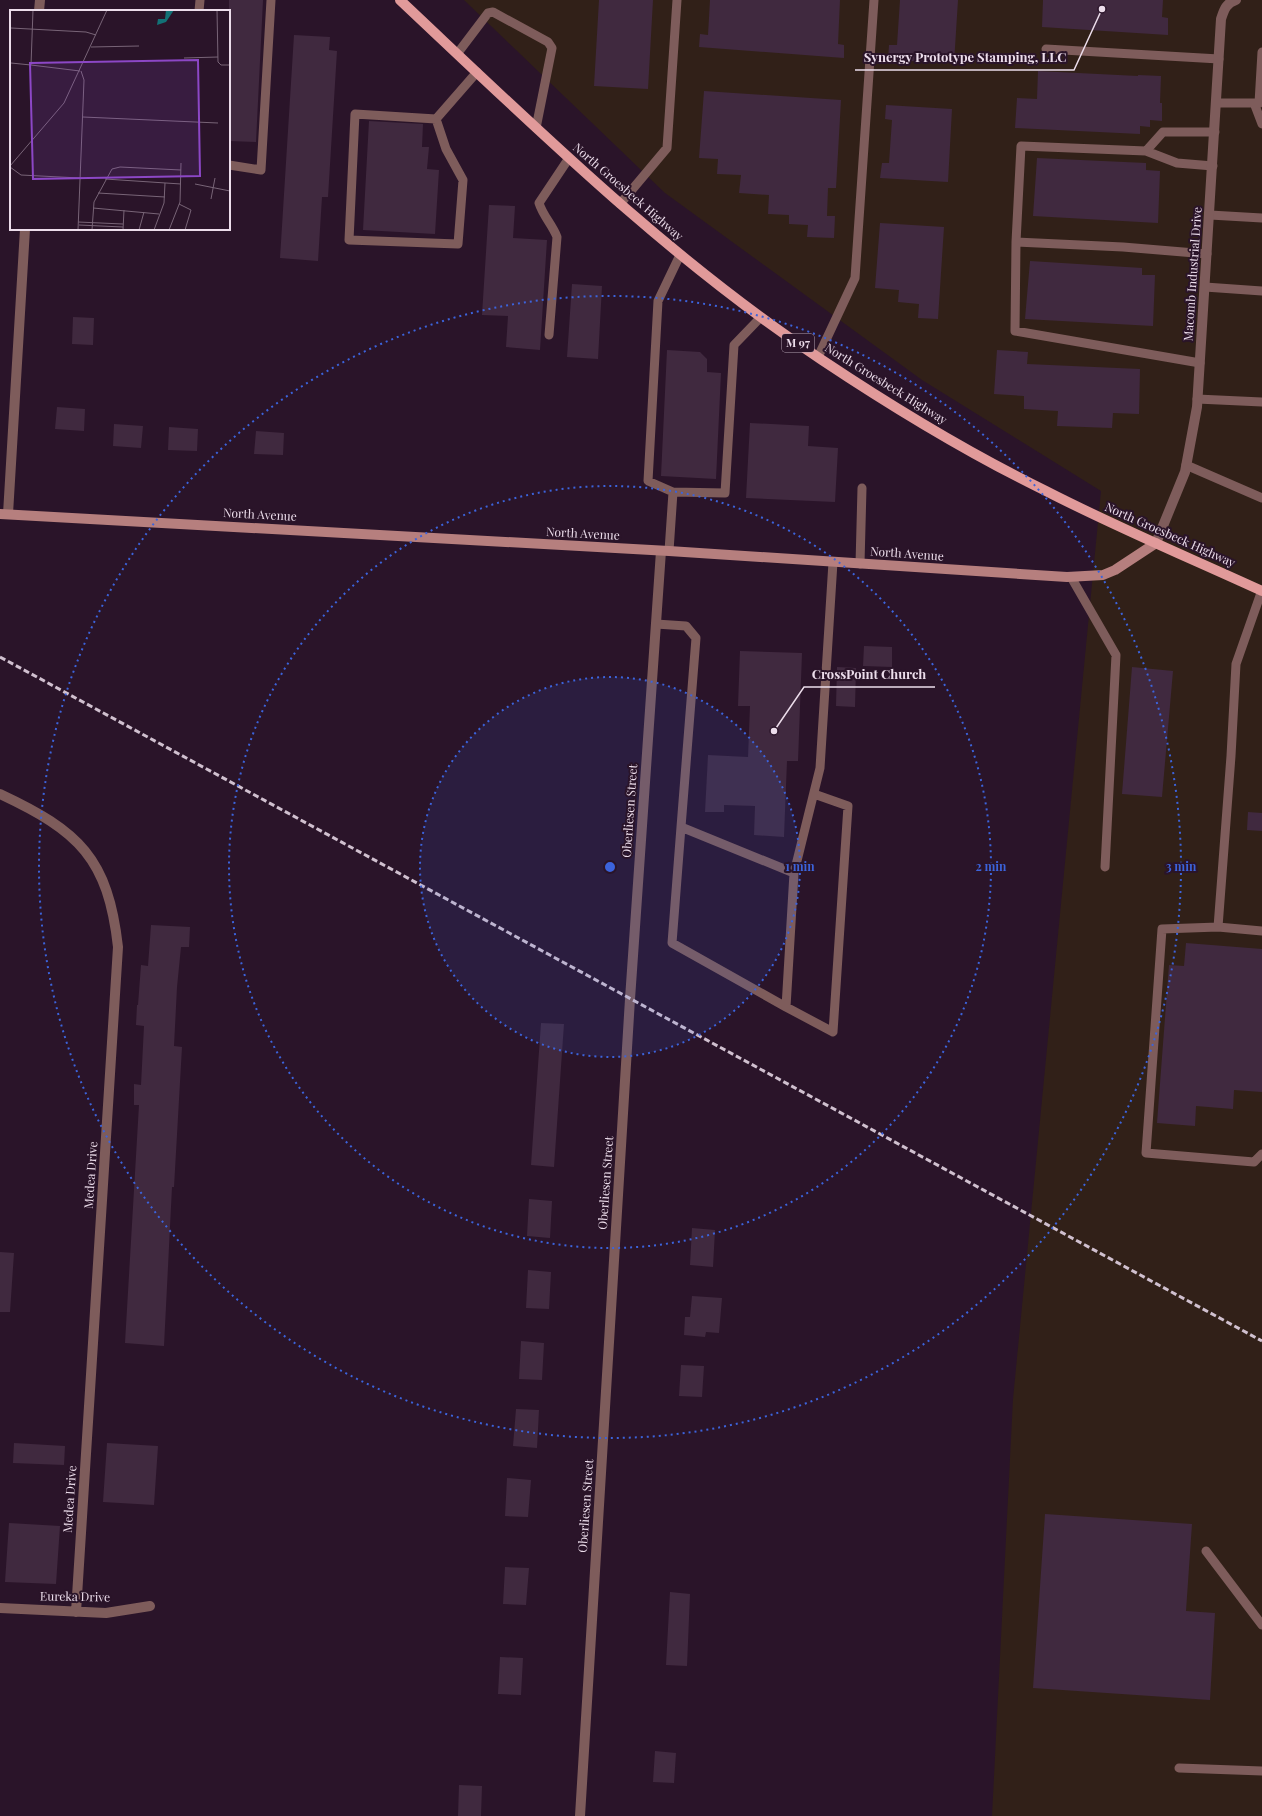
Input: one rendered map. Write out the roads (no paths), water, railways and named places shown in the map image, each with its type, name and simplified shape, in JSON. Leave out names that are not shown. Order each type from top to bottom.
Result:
[{"type":"main road","name":"North Groesbeck Highway","points":[[400,0],[536,128],[620,204],[680,255],[760,317],[818,357],[920,422],[979,456],[1045,491],[1156,543],[1262,590]]},
{"type":"main road","name":"North Avenue","points":[[4,514],[665,551],[1071,577],[1103,575],[1115,570],[1156,543]]},
{"type":"street","points":[[39,10],[40,0]]},
{"type":"street","name":"Macomb Industrial Drive","points":[[1156,543],[1176,497],[1186,465],[1198,400],[1221,19],[1224,9],[1232,1]]},
{"type":"street","points":[[4,514],[26,230]]},
{"type":"street","name":"Oberliesen Street","points":[[580,1816],[630,992],[656,624],[665,551]]},
{"type":"street","name":"Medea Drive","points":[[0,794],[34,810],[64,830],[93,861],[110,897],[118,947],[76,1612]]},
{"type":"street","name":"Eureka Drive","points":[[0,1608],[106,1613],[150,1606]]},
{"type":"lane","points":[[199,10],[200,0]]},
{"type":"lane","points":[[230,166],[261,170],[271,0]]},
{"type":"lane","points":[[620,204],[667,148],[677,0]]},
{"type":"lane","points":[[818,357],[855,278],[874,0]]},
{"type":"lane","points":[[457,54],[488,13],[493,12],[548,42],[552,48],[536,128]]},
{"type":"lane","points":[[1046,49],[1219,58]]},
{"type":"lane","points":[[1216,103],[1259,103],[1262,52]]},
{"type":"lane","points":[[436,119],[477,72]]},
{"type":"lane","points":[[1254,103],[1262,124]]},
{"type":"lane","points":[[355,114],[436,119],[446,149],[462,180],[458,244],[349,240],[355,114]]},
{"type":"lane","points":[[1146,151],[1163,132],[1215,132]]},
{"type":"lane","points":[[1200,363],[1015,331],[1016,242],[1020,146],[1146,151],[1177,163],[1213,166]]},
{"type":"lane","points":[[549,336],[557,237],[552,226],[542,214],[539,203],[570,158]]},
{"type":"lane","points":[[1210,215],[1262,218]]},
{"type":"lane","points":[[1016,242],[1123,247],[1207,254]]},
{"type":"lane","points":[[680,255],[658,301],[648,482],[673,492],[725,493],[734,345],[760,317]]},
{"type":"lane","points":[[1205,287],[1262,291]]},
{"type":"lane","points":[[1198,400],[1262,399]]},
{"type":"lane","points":[[1186,465],[1262,498]]},
{"type":"lane","points":[[860,564],[862,488]]},
{"type":"lane","points":[[665,551],[673,492]]},
{"type":"lane","points":[[786,1007],[794,873],[820,768],[833,562]]},
{"type":"lane","points":[[1071,577],[1116,655],[1105,867]]},
{"type":"lane","points":[[1218,927],[1231,756],[1236,664],[1262,590]]},
{"type":"lane","points":[[656,624],[686,626],[696,638],[672,943],[833,1032],[848,806],[814,794]]},
{"type":"lane","points":[[681,827],[794,873]]},
{"type":"lane","points":[[1262,931],[1218,927],[1162,929],[1146,1153],[1254,1162],[1262,1154]]},
{"type":"lane","points":[[1206,1551],[1262,1625]]},
{"type":"lane","points":[[1179,1768],[1262,1771]]},
{"type":"railway","points":[[0,657],[1262,1341]]},
{"type":"place","name":"Synergy Prototype Stamping, LLC","points":[[1102,9]]},
{"type":"place","name":"CrossPoint Church","points":[[774,731]]}]
